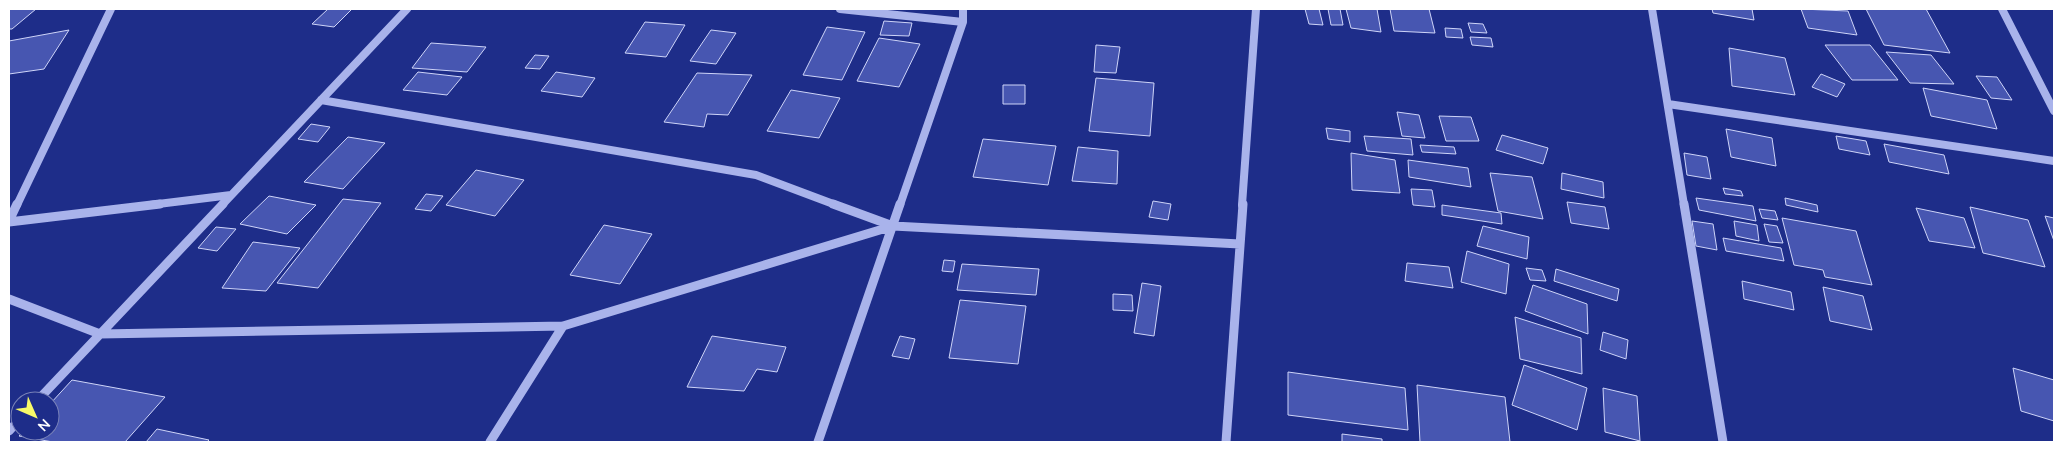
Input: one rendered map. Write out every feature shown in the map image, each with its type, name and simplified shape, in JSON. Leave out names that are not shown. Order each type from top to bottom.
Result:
[{"type":"street","points":[[9,221],[111,9]]},
{"type":"street","points":[[46,391],[407,9]]},
{"type":"street","points":[[840,9],[963,22]]},
{"type":"street","points":[[818,442],[963,22],[963,9]]},
{"type":"street","points":[[1226,442],[1256,9]]},
{"type":"street","points":[[1652,9],[1723,442]]},
{"type":"street","points":[[2002,9],[2054,111]]},
{"type":"street","points":[[321,100],[756,176],[893,226],[1240,244]]},
{"type":"street","points":[[1668,104],[2054,161]]},
{"type":"street","points":[[9,221],[232,195]]},
{"type":"street","points":[[9,299],[100,334],[563,326],[893,226]]},
{"type":"street","points":[[490,442],[563,326]]},
{"type":"building","points":[[9,9],[36,9],[12,29],[9,29]]},
{"type":"building","points":[[328,9],[352,9],[334,27],[312,24]]},
{"type":"building","points":[[1305,9],[1319,9],[1323,25],[1309,24]]},
{"type":"building","points":[[1328,9],[1340,9],[1343,25],[1331,25]]},
{"type":"building","points":[[1346,9],[1377,9],[1381,32],[1351,28]]},
{"type":"building","points":[[1390,9],[1429,9],[1435,33],[1394,31]]},
{"type":"building","points":[[1712,9],[1752,9],[1754,20],[1713,13]]},
{"type":"building","points":[[1801,9],[1848,11],[1857,35],[1808,28]]},
{"type":"building","points":[[1866,9],[1926,9],[1950,53],[1884,45]]},
{"type":"building","points":[[884,21],[912,23],[909,36],[880,35]]},
{"type":"building","points":[[645,22],[685,25],[666,57],[625,53]]},
{"type":"building","points":[[1468,23],[1483,24],[1487,33],[1471,32]]},
{"type":"building","points":[[827,27],[865,32],[842,80],[803,75]]},
{"type":"building","points":[[1445,28],[1461,29],[1463,38],[1446,37]]},
{"type":"building","points":[[69,30],[44,69],[9,74],[9,41]]},
{"type":"building","points":[[711,30],[736,33],[716,64],[690,61]]},
{"type":"building","points":[[1470,37],[1491,38],[1493,47],[1472,45]]},
{"type":"building","points":[[879,38],[920,44],[899,87],[857,81]]},
{"type":"building","points":[[431,43],[486,47],[467,72],[412,68]]},
{"type":"building","points":[[1096,45],[1120,47],[1116,73],[1094,72]]},
{"type":"building","points":[[1825,45],[1870,45],[1898,80],[1852,80]]},
{"type":"building","points":[[1729,48],[1785,58],[1795,95],[1732,86]]},
{"type":"building","points":[[1886,52],[1931,55],[1954,84],[1910,83]]},
{"type":"building","points":[[535,55],[549,56],[540,69],[525,68]]},
{"type":"building","points":[[418,72],[462,77],[447,95],[403,90]]},
{"type":"building","points":[[556,72],[595,78],[582,97],[541,91]]},
{"type":"building","points":[[697,73],[752,75],[728,115],[707,114],[704,127],[664,122]]},
{"type":"building","points":[[1821,74],[1845,84],[1837,97],[1812,87]]},
{"type":"building","points":[[1976,76],[1997,77],[2012,100],[1991,98]]},
{"type":"building","points":[[1096,78],[1154,83],[1150,136],[1089,131]]},
{"type":"building","points":[[1003,85],[1025,85],[1025,104],[1003,104]]},
{"type":"building","points":[[1923,88],[1987,100],[1997,129],[1931,116]]},
{"type":"building","points":[[791,90],[840,98],[819,138],[767,131]]},
{"type":"building","points":[[1397,112],[1419,115],[1425,138],[1402,136]]},
{"type":"building","points":[[1439,116],[1471,117],[1479,141],[1446,141]]},
{"type":"building","points":[[311,124],[330,127],[318,142],[298,139]]},
{"type":"building","points":[[1326,128],[1350,131],[1350,142],[1328,139]]},
{"type":"building","points":[[1726,129],[1772,138],[1776,166],[1731,157]]},
{"type":"building","points":[[1502,135],[1548,148],[1543,164],[1496,150]]},
{"type":"building","points":[[1364,136],[1411,139],[1413,155],[1367,151]]},
{"type":"building","points":[[1836,136],[1866,141],[1870,155],[1839,149]]},
{"type":"building","points":[[348,137],[385,143],[343,189],[304,182]]},
{"type":"building","points":[[983,139],[1056,146],[1048,185],[973,177]]},
{"type":"building","points":[[1884,144],[1944,155],[1949,174],[1889,162]]},
{"type":"building","points":[[1420,145],[1454,147],[1456,154],[1422,152]]},
{"type":"building","points":[[1078,147],[1118,151],[1117,184],[1072,181]]},
{"type":"building","points":[[1351,153],[1395,160],[1400,193],[1352,190]]},
{"type":"building","points":[[1684,153],[1707,157],[1711,179],[1687,175]]},
{"type":"building","points":[[1408,160],[1468,168],[1471,187],[1409,177]]},
{"type":"building","points":[[476,170],[524,180],[495,216],[446,205]]},
{"type":"building","points":[[1490,173],[1532,177],[1543,219],[1498,211]]},
{"type":"building","points":[[1562,173],[1603,182],[1604,198],[1561,189]]},
{"type":"building","points":[[1723,188],[1741,191],[1743,196],[1725,194]]},
{"type":"building","points":[[1411,189],[1432,190],[1435,207],[1413,205]]},
{"type":"building","points":[[426,194],[443,196],[431,211],[415,209]]},
{"type":"building","points":[[269,196],[316,205],[287,234],[240,224]]},
{"type":"building","points":[[1696,198],[1753,206],[1756,221],[1699,210]]},
{"type":"building","points":[[1785,198],[1817,205],[1818,212],[1786,205]]},
{"type":"building","points":[[343,199],[381,203],[318,288],[277,283]]},
{"type":"building","points":[[1153,201],[1171,204],[1168,220],[1149,217]]},
{"type":"building","points":[[1567,202],[1605,207],[1609,229],[1571,223]]},
{"type":"building","points":[[1442,205],[1501,213],[1502,224],[1442,215]]},
{"type":"building","points":[[1970,207],[2028,220],[2045,267],[1983,253]]},
{"type":"building","points":[[1916,208],[1964,218],[1975,248],[1929,241]]},
{"type":"building","points":[[1759,209],[1775,211],[1778,220],[1762,218]]},
{"type":"building","points":[[2045,216],[2054,218],[2054,241]]},
{"type":"building","points":[[1782,218],[1856,231],[1872,285],[1825,277],[1823,270],[1794,265]]},
{"type":"building","points":[[1692,221],[1713,224],[1717,250],[1696,246]]},
{"type":"building","points":[[1734,221],[1757,225],[1759,241],[1736,236]]},
{"type":"building","points":[[1764,224],[1777,226],[1783,243],[1769,242]]},
{"type":"building","points":[[604,225],[652,234],[620,284],[570,275]]},
{"type":"building","points":[[1483,226],[1529,237],[1527,259],[1477,246]]},
{"type":"building","points":[[216,227],[236,229],[217,251],[198,248]]},
{"type":"building","points":[[1723,238],[1781,248],[1784,261],[1726,251]]},
{"type":"building","points":[[253,242],[300,248],[266,291],[222,288]]},
{"type":"building","points":[[1467,251],[1509,264],[1506,294],[1461,282]]},
{"type":"building","points":[[944,260],[955,261],[953,272],[942,271]]},
{"type":"building","points":[[1407,263],[1449,267],[1453,288],[1405,281]]},
{"type":"building","points":[[962,264],[1039,269],[1036,295],[957,290]]},
{"type":"building","points":[[1526,268],[1542,270],[1546,281],[1530,280]]},
{"type":"building","points":[[1556,269],[1619,289],[1617,301],[1554,281]]},
{"type":"building","points":[[1742,281],[1791,292],[1794,310],[1744,299]]},
{"type":"building","points":[[1142,283],[1161,286],[1154,336],[1134,333]]},
{"type":"building","points":[[1533,285],[1587,304],[1588,334],[1525,311]]},
{"type":"building","points":[[1823,287],[1863,296],[1872,330],[1830,321]]},
{"type":"building","points":[[1113,294],[1132,295],[1133,311],[1113,310]]},
{"type":"building","points":[[960,300],[1026,306],[1018,364],[949,358]]},
{"type":"building","points":[[1515,317],[1581,338],[1582,374],[1520,359]]},
{"type":"building","points":[[1603,332],[1628,340],[1626,359],[1600,350]]},
{"type":"building","points":[[712,336],[786,347],[777,372],[757,369],[744,391],[687,387]]},
{"type":"building","points":[[900,336],[915,339],[909,359],[892,356]]},
{"type":"building","points":[[1524,365],[1587,388],[1577,430],[1512,405]]},
{"type":"building","points":[[2013,368],[2054,380],[2054,421],[2021,411]]},
{"type":"building","points":[[1288,372],[1405,388],[1408,430],[1288,415]]},
{"type":"building","points":[[72,380],[165,397],[125,442],[47,441],[60,441],[60,393]]},
{"type":"building","points":[[1417,385],[1505,397],[1510,442],[1420,442]]},
{"type":"building","points":[[1603,388],[1637,396],[1640,441],[1605,432]]},
{"type":"building","points":[[157,429],[209,440],[207,442],[146,442]]},
{"type":"building","points":[[1342,434],[1382,439],[1382,442],[1342,442]]}]
